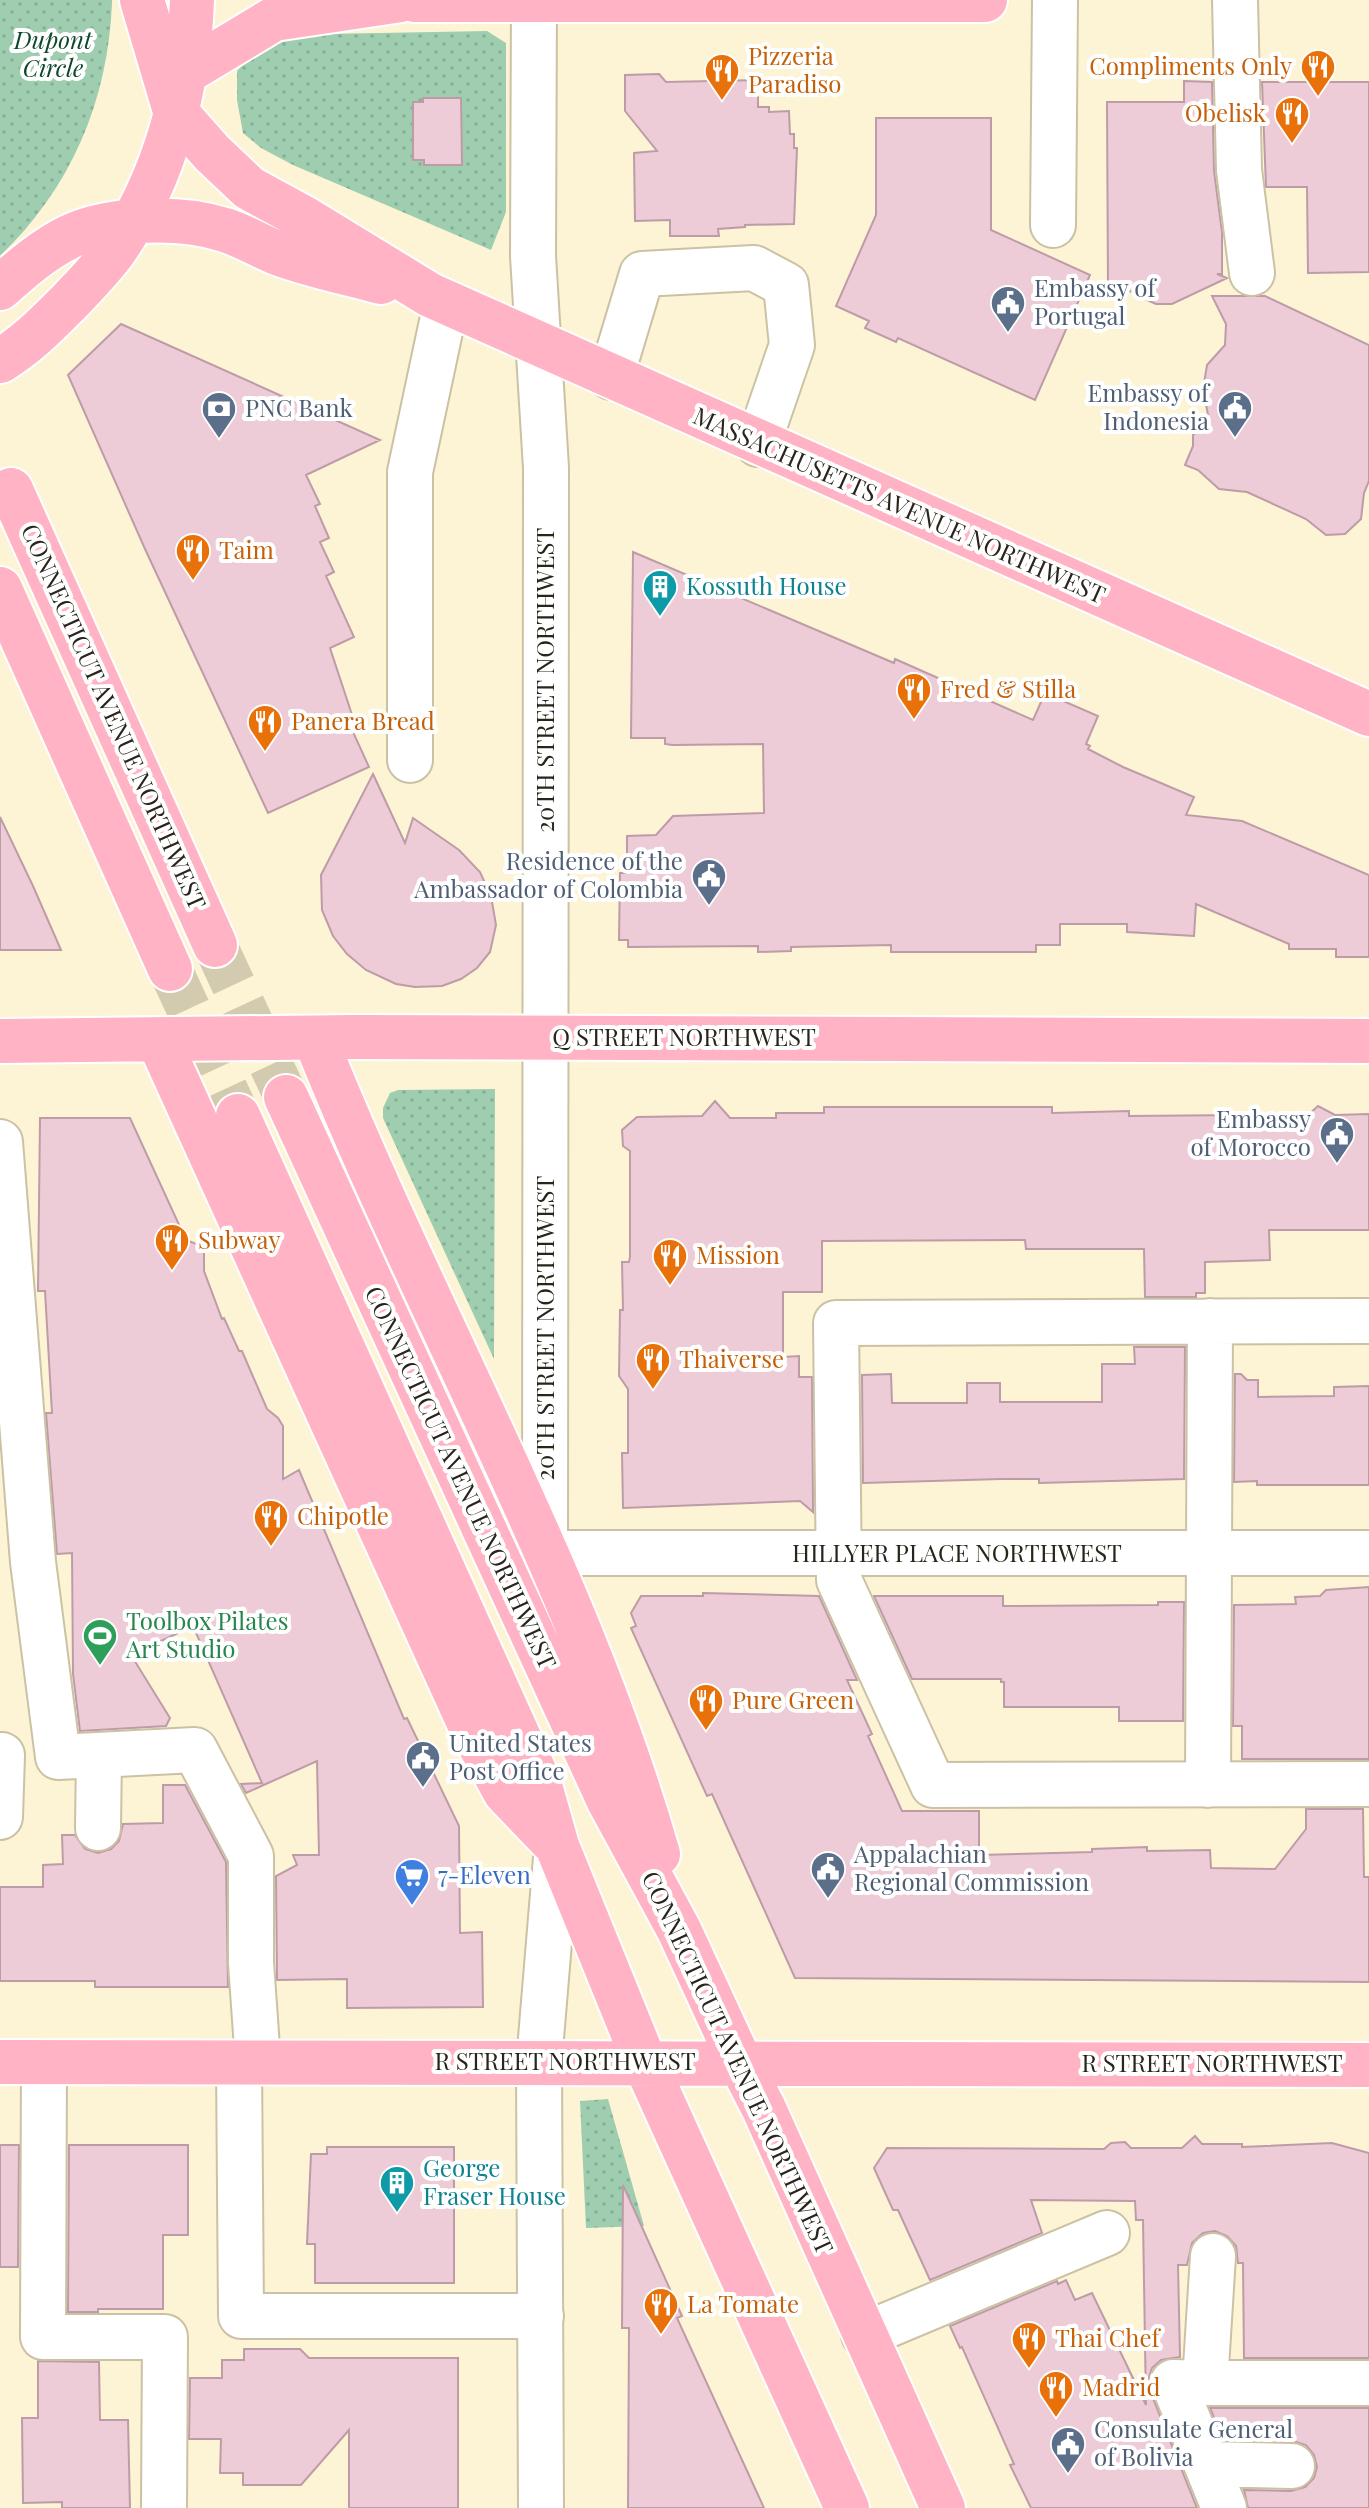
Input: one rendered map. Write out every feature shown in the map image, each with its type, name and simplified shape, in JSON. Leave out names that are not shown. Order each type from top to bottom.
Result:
[{"type":"main road","points":[[142,0],[180,92]]},
{"type":"main road","points":[[0,361],[16,352],[78,292],[114,251],[132,223],[164,153],[180,92],[192,0]]},
{"type":"main road","points":[[180,92],[274,19],[401,0]]},
{"type":"main road","points":[[414,0],[985,0]]},
{"type":"main road","name":"MASSACHUSETTS AVENUE NORTHWEST","points":[[180,92],[249,188],[438,299],[1369,714]]},
{"type":"main road","name":"MASSACHUSETTS AVENUE NORTHWEST","points":[[0,288],[24,266],[70,236],[99,227],[191,221],[227,230],[281,255],[438,299]]},
{"type":"main road","name":"CONNECTICUT AVENUE NORTHWEST","points":[[11,490],[215,945]]},
{"type":"main road","points":[[0,589],[170,969]]},
{"type":"main road","points":[[315,1038],[545,1553],[637,1782],[679,1930]]},
{"type":"main road","name":"Q STREET NORTHWEST","points":[[0,1041],[546,1038],[1369,1041]]},
{"type":"main road","points":[[159,1041],[474,1734],[505,1792],[557,1846]]},
{"type":"main road","name":"CONNECTICUT AVENUE NORTHWEST","points":[[286,1097],[609,1801],[679,1930],[764,2109],[943,2508]]},
{"type":"main road","points":[[238,1116],[539,1782],[557,1846],[645,2063],[847,2508]]},
{"type":"main road","name":"R STREET NORTHWEST","points":[[0,2062],[1369,2065]]},
{"type":"street","name":"20TH STREET NORTHWEST","points":[[534,0],[533,256],[546,468],[545,1553]]},
{"type":"street","points":[[1053,225],[1055,0]]},
{"type":"street","points":[[1235,0],[1239,170],[1252,273]]},
{"type":"street","points":[[611,377],[642,274],[754,268],[786,285],[792,345],[758,444]]},
{"type":"street","points":[[410,760],[410,472],[438,299]]},
{"type":"street","points":[[0,1142],[33,1562],[98,1828]]},
{"type":"street","points":[[1208,1785],[1210,1321]]},
{"type":"street","points":[[1369,1321],[836,1323],[839,1580],[933,1785],[1369,1784]]},
{"type":"street","name":"HILLYER PLACE NORTHWEST","points":[[545,1553],[1369,1553]]},
{"type":"street","points":[[0,1817],[1,1755],[79,1756],[195,1750],[251,1856],[241,2316],[541,2316]]},
{"type":"street","points":[[541,2508],[539,2062],[557,1846]]},
{"type":"street","points":[[44,2062],[43,2337],[165,2337],[164,2508]]},
{"type":"street","points":[[864,2335],[1107,2233]]},
{"type":"street","points":[[1205,2383],[1213,2256]]},
{"type":"street","points":[[1224,2508],[1173,2382],[1369,2383]]},
{"type":"street","points":[[1206,2464],[1292,2466]]},
{"type":"green space","name":"Dupont Circle","points":[[0,0],[112,0],[112,3],[103,74],[81,141],[47,202],[0,256]]},
{"type":"green space","points":[[487,31],[506,43],[506,212],[491,250],[293,165],[261,148],[243,133],[237,100],[237,71],[271,35]]},
{"type":"green space","points":[[495,1089],[494,1359],[383,1118],[383,1108],[390,1093],[398,1090]]},
{"type":"green space","points":[[608,2099],[644,2226],[586,2228],[580,2101]]},
{"type":"building","points":[[659,74],[666,82],[758,80],[758,107],[769,107],[769,112],[789,111],[790,134],[794,134],[794,148],[797,148],[794,224],[718,229],[719,236],[670,236],[670,220],[635,221],[634,153],[657,151],[625,111],[625,75]]},
{"type":"building","points":[[1184,81],[1212,82],[1214,171],[1222,232],[1222,274],[1217,274],[1227,278],[1172,304],[1156,304],[1136,292],[1108,289],[1107,102],[1184,102]]},
{"type":"building","points":[[1262,82],[1369,82],[1369,272],[1308,273],[1307,187],[1266,187]]},
{"type":"building","points":[[423,98],[461,98],[462,165],[424,165],[424,160],[413,160],[413,102],[423,102]]},
{"type":"building","points":[[876,118],[991,118],[991,230],[1090,275],[1035,400],[898,338],[896,342],[865,328],[869,321],[836,306],[876,215]]},
{"type":"building","points":[[1212,296],[1265,296],[1369,345],[1369,481],[1364,493],[1361,519],[1345,534],[1326,535],[1306,519],[1247,492],[1219,489],[1198,470],[1185,465],[1193,446],[1193,435],[1209,420],[1203,389],[1207,365],[1225,345],[1226,324]]},
{"type":"building","points":[[121,324],[380,440],[306,475],[320,504],[315,506],[329,538],[320,542],[334,572],[326,576],[354,637],[330,648],[357,730],[353,732],[369,767],[268,813],[68,375]]},
{"type":"building","points":[[633,552],[894,663],[895,659],[1033,720],[1045,693],[1098,716],[1086,744],[1090,746],[1088,749],[1194,797],[1186,815],[1242,821],[1369,875],[1369,957],[1336,957],[1336,949],[1289,949],[1289,944],[1196,904],[1194,936],[1127,932],[1127,924],[1060,924],[1060,945],[1036,945],[1036,952],[891,952],[891,945],[791,947],[791,951],[758,952],[758,946],[628,947],[628,940],[619,940],[620,873],[627,873],[627,836],[656,835],[673,816],[764,813],[763,744],[672,745],[665,744],[665,738],[631,738]]},
{"type":"building","points":[[373,774],[405,843],[413,818],[459,850],[480,872],[491,896],[496,925],[490,952],[477,968],[461,979],[442,986],[396,984],[366,970],[347,954],[333,936],[322,910],[321,875]]},
{"type":"building","points":[[0,817],[33,886],[61,950],[0,950]]},
{"type":"building","points":[[715,1101],[730,1118],[776,1118],[776,1113],[824,1113],[824,1107],[1052,1107],[1052,1113],[1129,1111],[1129,1116],[1243,1117],[1307,1116],[1318,1106],[1335,1115],[1369,1114],[1369,1230],[1269,1230],[1270,1260],[1205,1262],[1205,1293],[1196,1293],[1196,1297],[1145,1297],[1144,1249],[1026,1249],[1025,1240],[822,1241],[822,1292],[783,1292],[783,1357],[799,1356],[799,1377],[812,1377],[813,1512],[800,1501],[623,1508],[622,1453],[628,1453],[628,1389],[619,1376],[620,1310],[623,1310],[622,1262],[629,1262],[630,1257],[630,1151],[623,1146],[622,1130],[637,1117],[702,1116]]},
{"type":"building","points":[[40,1118],[130,1118],[186,1240],[204,1247],[204,1271],[222,1319],[239,1351],[242,1351],[267,1409],[283,1426],[283,1479],[299,1470],[404,1719],[407,1718],[459,1826],[460,1933],[482,1932],[483,2007],[347,2008],[347,1979],[277,1980],[276,1876],[297,1865],[293,1855],[319,1855],[317,1761],[246,1793],[241,1784],[262,1783],[193,1626],[131,1655],[170,1718],[166,1726],[80,1731],[73,1674],[72,1553],[57,1554],[46,1413],[52,1413],[45,1291],[38,1291]]},
{"type":"building","points":[[1134,1347],[1185,1347],[1184,1479],[863,1483],[862,1375],[891,1374],[892,1403],[967,1403],[967,1383],[1000,1383],[1000,1402],[1102,1402],[1102,1364],[1135,1364]]},
{"type":"building","points":[[1235,1374],[1241,1374],[1247,1380],[1258,1380],[1258,1397],[1334,1396],[1334,1387],[1369,1386],[1369,1485],[1257,1485],[1257,1481],[1234,1482]]},
{"type":"building","points":[[1369,1587],[1369,1759],[1242,1759],[1242,1726],[1233,1726],[1234,1605],[1296,1604],[1295,1597],[1320,1596],[1326,1590]]},
{"type":"building","points":[[703,1593],[819,1596],[857,1680],[847,1680],[902,1811],[979,1811],[979,1855],[1147,1847],[1147,1851],[1210,1850],[1211,1868],[1275,1869],[1306,1829],[1306,1809],[1363,1809],[1364,1877],[1369,1877],[1369,1982],[795,1978],[712,1794],[707,1796],[631,1628],[636,1626],[631,1613],[641,1596],[703,1596]]},
{"type":"building","points":[[874,1596],[1003,1596],[1003,1606],[1158,1605],[1158,1602],[1184,1602],[1183,1721],[1119,1721],[1119,1707],[1004,1707],[1004,1682],[1001,1679],[912,1679]]},
{"type":"building","points":[[163,1785],[185,1785],[226,1862],[228,1987],[95,1987],[95,1981],[0,1981],[0,1887],[43,1887],[43,1865],[63,1864],[62,1835],[75,1835],[85,1849],[98,1853],[111,1849],[119,1841],[123,1824],[163,1823]]},
{"type":"building","points":[[1195,2136],[1202,2144],[1242,2144],[1242,2147],[1332,2143],[1369,2153],[1369,2358],[1244,2358],[1243,2263],[1238,2263],[1236,2246],[1227,2236],[1215,2231],[1203,2233],[1192,2243],[1187,2265],[1178,2265],[1180,2357],[1161,2360],[1152,2368],[1148,2380],[1197,2508],[1031,2508],[962,2347],[950,2326],[1066,2280],[1075,2300],[1092,2293],[1146,2405],[1143,2220],[1136,2220],[1135,2201],[1031,2200],[1042,2233],[930,2280],[898,2210],[893,2210],[874,2168],[887,2148],[1104,2149],[1111,2143],[1125,2142],[1131,2148],[1182,2148]]},
{"type":"building","points":[[0,2145],[19,2145],[18,2267],[0,2267]]},
{"type":"building","points":[[69,2145],[188,2145],[188,2235],[163,2235],[163,2309],[68,2312]]},
{"type":"building","name":"George Fraser House","points":[[327,2147],[454,2147],[454,2283],[315,2283],[315,2244],[307,2244],[311,2154],[327,2154]]},
{"type":"building","points":[[623,2185],[682,2316],[677,2318],[764,2508],[628,2508],[629,2328],[622,2328]]},
{"type":"building","points":[[244,2349],[300,2349],[309,2358],[458,2358],[458,2508],[349,2508],[349,2430],[301,2485],[243,2485],[243,2473],[220,2473],[221,2439],[189,2439],[190,2378],[222,2378],[222,2360],[244,2360]]},
{"type":"building","points":[[38,2361],[99,2362],[100,2420],[128,2420],[130,2508],[62,2508],[62,2502],[23,2503],[22,2418],[38,2418]]},
{"type":"building","points":[[1210,2408],[1369,2408],[1369,2508],[1248,2508],[1244,2490],[1291,2491],[1305,2487],[1314,2478],[1317,2467],[1314,2455],[1306,2445],[1293,2441],[1223,2439]]},
{"type":"tunnel","points":[[215,945],[286,1097]]},
{"type":"tunnel","points":[[170,969],[238,1116]]},
{"type":"place","name":"Compliments Only","points":[[1318,98]]},
{"type":"place","name":"Pizzeria Paradiso","points":[[722,102]]},
{"type":"place","name":"Obelisk","points":[[1292,145]]},
{"type":"place","name":"Embassy of Portugal","points":[[1008,334]]},
{"type":"place","name":"Embassy of Indonesia","points":[[1235,439]]},
{"type":"place","name":"PNC Bank","points":[[219,440]]},
{"type":"place","name":"Taim","points":[[193,582]]},
{"type":"place","name":"Kossuth House","points":[[660,618]]},
{"type":"place","name":"Fred & Stilla","points":[[914,721]]},
{"type":"place","name":"Panera Bread","points":[[265,753]]},
{"type":"place","name":"Residence of the Ambassador of Colombia","points":[[709,907]]},
{"type":"place","name":"Embassy of Morocco","points":[[1337,1165]]},
{"type":"place","name":"Subway","points":[[172,1272]]},
{"type":"place","name":"Mission","points":[[670,1287]]},
{"type":"place","name":"Thaiverse","points":[[653,1391]]},
{"type":"place","name":"Chipotle","points":[[271,1548]]},
{"type":"place","name":"Toolbox Pilates Art Studio","points":[[100,1667]]},
{"type":"place","name":"Pure Green","points":[[706,1732]]},
{"type":"place","name":"United States Post Office","points":[[423,1789]]},
{"type":"place","name":"Appalachian Regional Commission","points":[[828,1900]]},
{"type":"place","name":"7-Eleven","points":[[412,1907]]},
{"type":"place","name":"George Fraser House","points":[[397,2214]]},
{"type":"place","name":"La Tomate","points":[[661,2336]]},
{"type":"place","name":"Thai Chef","points":[[1029,2370]]},
{"type":"place","name":"Madrid","points":[[1056,2419]]},
{"type":"place","name":"Consulate General of Bolivia","points":[[1068,2475]]}]
